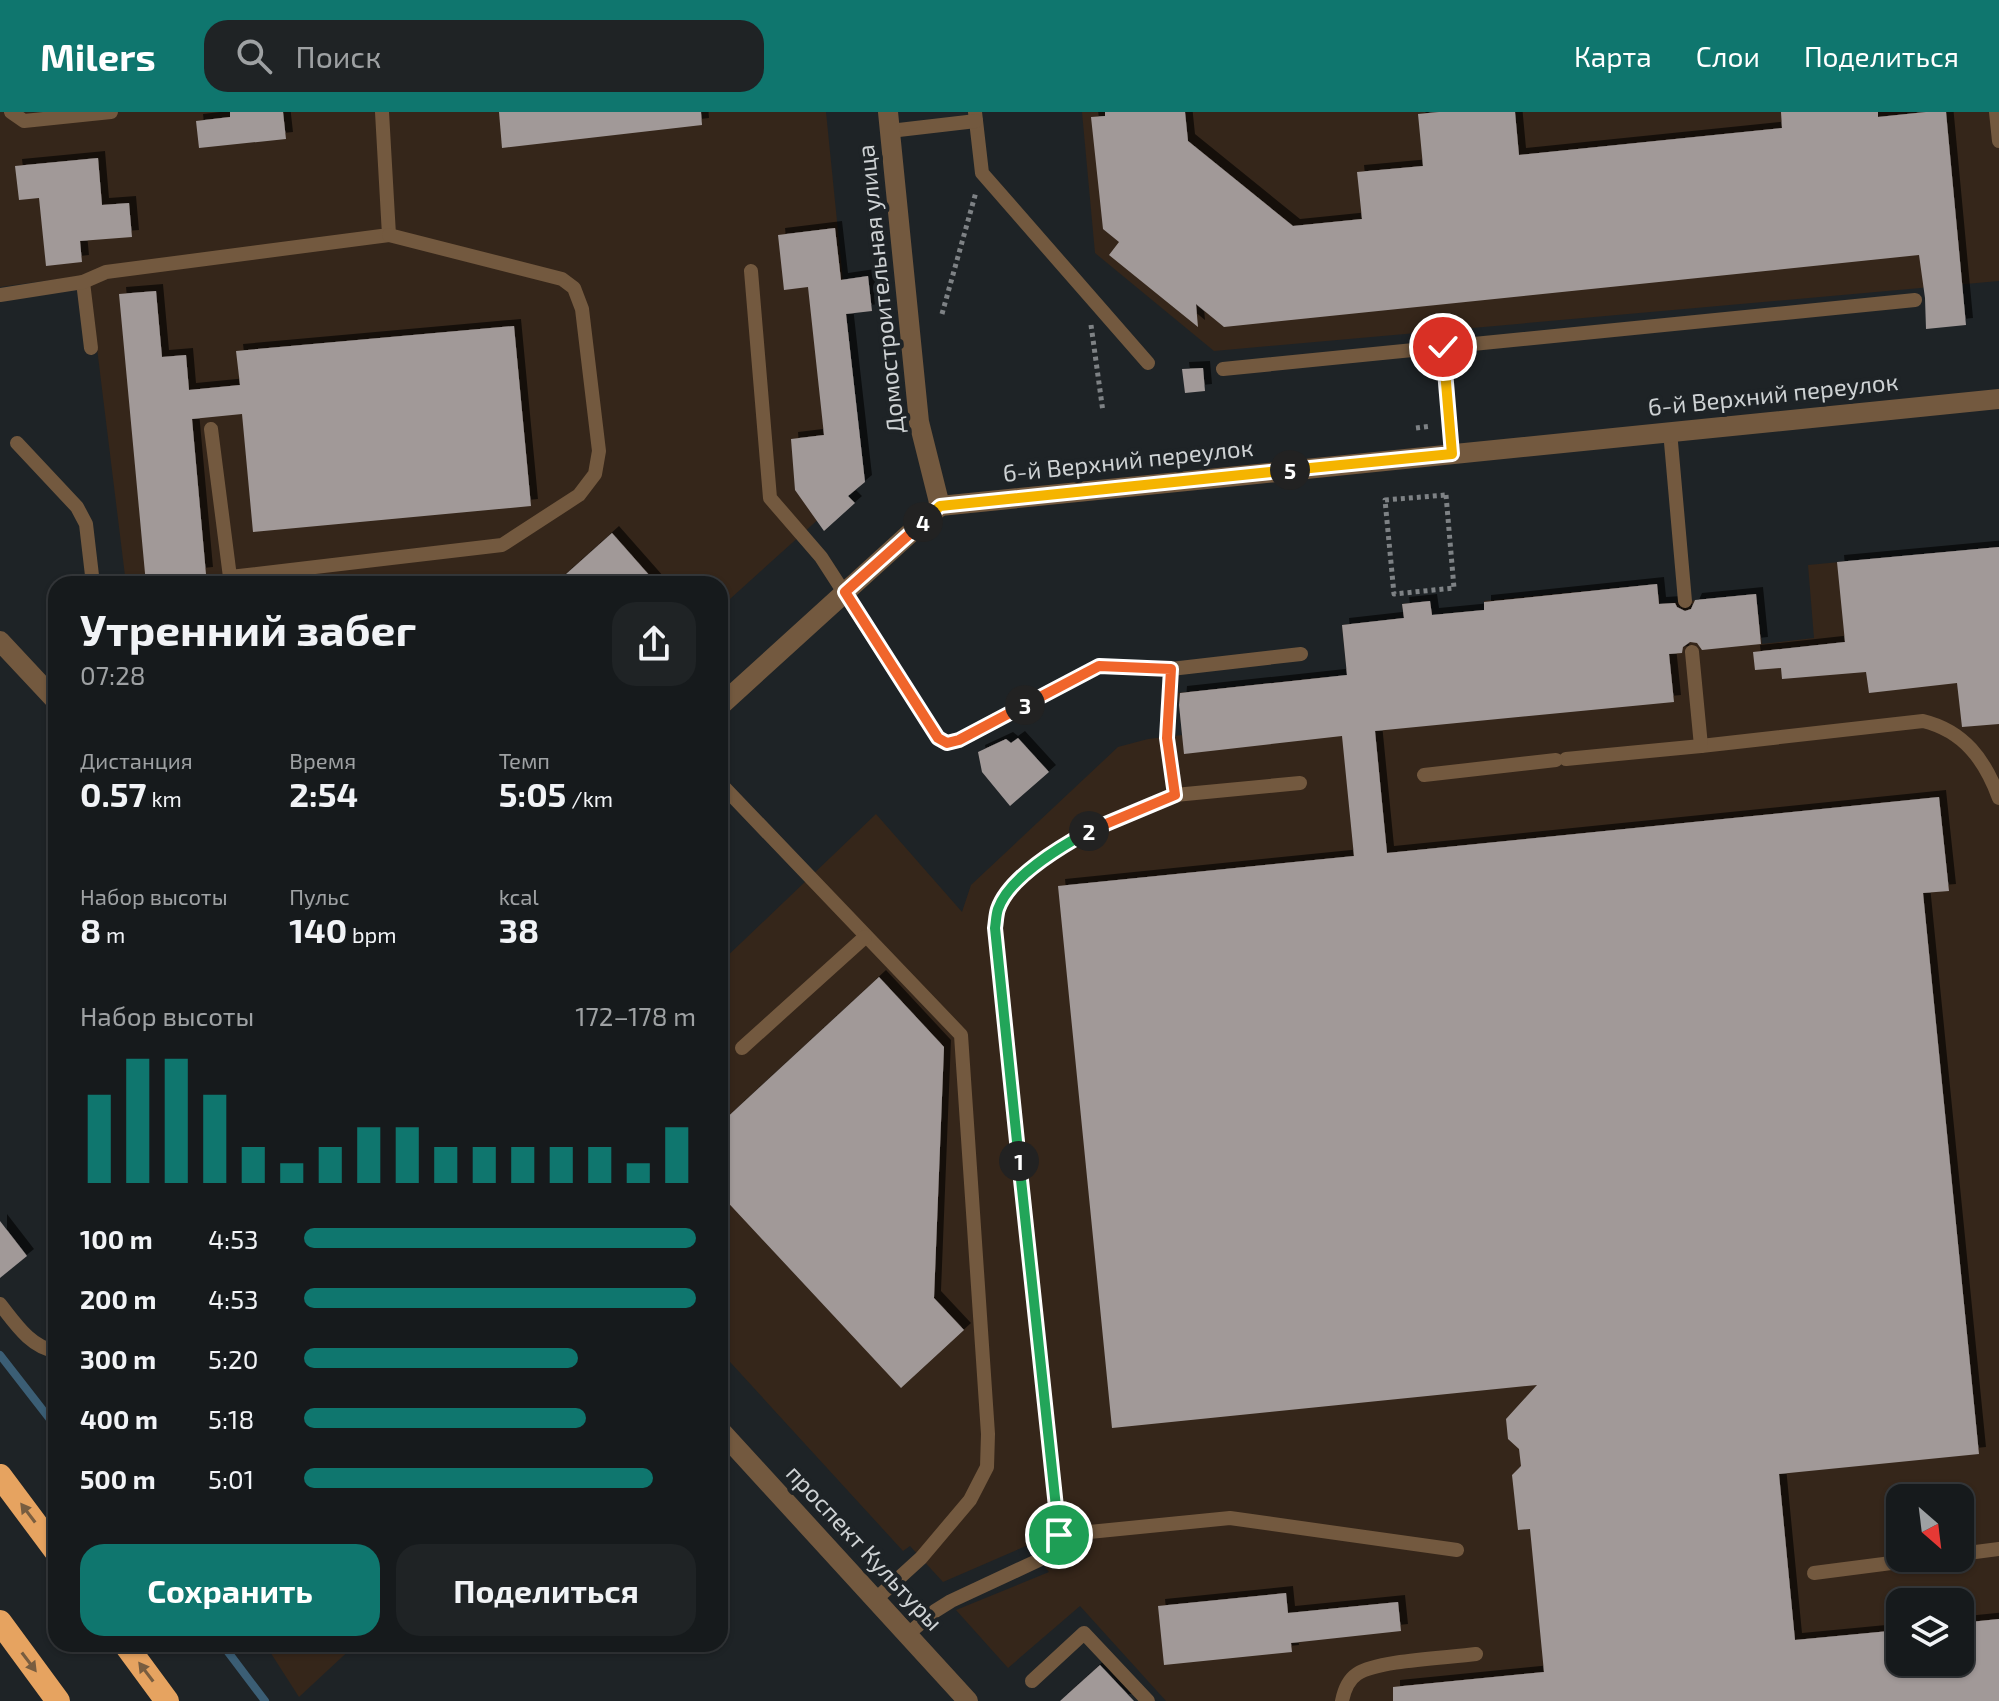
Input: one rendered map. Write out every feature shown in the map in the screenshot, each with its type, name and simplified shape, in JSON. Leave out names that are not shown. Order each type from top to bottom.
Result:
[{"type":"highway","points":[[0,1476],[48,1540]]},
{"type":"highway","points":[[0,1622],[58,1701]]},
{"type":"highway","points":[[131,1652],[167,1701]]},
{"type":"street","name":"Домостроительная улица","points":[[889,122],[919,422],[940,506]]},
{"type":"street","name":"6-й Верхний переулок","points":[[940,506],[1999,399]]},
{"type":"street","points":[[728,699],[940,506]]},
{"type":"street","points":[[0,641],[48,688]]},
{"type":"street","name":"проспект Культуры","points":[[728,1439],[968,1701]]},
{"type":"lane","points":[[11,112],[24,121],[111,112]]},
{"type":"lane","points":[[382,112],[389,235]]},
{"type":"lane","points":[[1996,112],[1999,141]]},
{"type":"lane","points":[[889,122],[976,116],[982,173],[1148,363]]},
{"type":"lane","points":[[0,295],[83,282],[106,272],[389,235],[562,279],[574,288],[582,309],[599,451],[595,474],[579,495],[502,545],[238,576]]},
{"type":"lane","points":[[751,271],[770,498],[821,557],[938,738],[947,743],[959,740],[1099,666],[1171,669],[1301,654]]},
{"type":"lane","points":[[83,282],[91,348]]},
{"type":"lane","points":[[1223,369],[1915,300]]},
{"type":"lane","points":[[1443,347],[1452,454]]},
{"type":"lane","points":[[211,429],[230,576]]},
{"type":"lane","points":[[1670,431],[1685,601]]},
{"type":"lane","points":[[17,443],[83,516],[92,576]]},
{"type":"lane","points":[[1692,652],[1701,746]]},
{"type":"lane","points":[[1171,669],[1167,738],[1175,795]]},
{"type":"lane","points":[[1424,775],[1923,721],[1941,725],[1959,736],[1977,755],[1999,798]]},
{"type":"lane","points":[[908,1634],[951,1601],[1039,1560],[1059,1535],[995,928],[999,907],[1012,886],[1070,841],[1175,795],[1300,783]]},
{"type":"lane","points":[[728,791],[961,1035],[988,1434],[987,1467],[970,1500],[921,1558],[876,1599]]},
{"type":"lane","points":[[742,1048],[865,937]]},
{"type":"lane","points":[[0,1304],[29,1339],[48,1350]]},
{"type":"lane","points":[[1059,1535],[1230,1518],[1457,1550]]},
{"type":"lane","points":[[1974,1552],[1999,1549]]},
{"type":"lane","points":[[1814,1573],[1886,1564]]},
{"type":"lane","points":[[1032,1681],[1084,1633],[1148,1701]]},
{"type":"lane","points":[[1342,1701],[1344,1690],[1354,1676],[1372,1667],[1476,1654]]},
{"type":"path","points":[[942,314],[982,173]]},
{"type":"path","points":[[1087,293],[1103,412]]},
{"type":"path","points":[[1446,495],[1454,588],[1394,594],[1385,500],[1446,495]]},
{"type":"shaded area","points":[[0,112],[826,112],[863,479],[728,601],[728,576],[125,576],[88,275],[0,287]]},
{"type":"shaded area","points":[[1082,112],[1999,112],[1999,281],[1214,351],[1095,253]]},
{"type":"shaded area","points":[[1999,547],[1999,1701],[1166,1701],[1080,1606],[1008,1668],[956,1610],[1049,1572],[1039,1560],[1026,1546],[943,1582],[910,1546],[903,1551],[728,1360],[728,955],[876,814],[962,912],[971,885],[1118,747],[1182,735],[1178,693],[1324,677],[1327,695],[1349,692],[1342,625],[1404,618],[1402,604],[1430,601],[1432,615],[1484,610],[1484,601],[1657,584],[1660,604],[1756,594],[1762,644],[1814,638],[1808,565]]},
{"type":"shaded area","points":[[270,1652],[347,1652],[299,1697]]},
{"type":"building","points":[[230,112],[283,112],[286,139],[199,148],[196,121],[230,117]]},
{"type":"building","points":[[499,112],[701,112],[702,125],[502,148]]},
{"type":"building","points":[[1105,112],[1185,112],[1188,141],[1293,226],[1362,219],[1357,172],[1423,166],[1418,114],[1515,112],[1519,155],[1782,128],[1781,112],[1878,112],[1878,117],[1946,112],[1966,325],[1926,329],[1919,255],[1224,327],[1196,304],[1198,327],[1109,255],[1119,242],[1103,229],[1091,117],[1105,116]]},
{"type":"building","points":[[98,158],[102,205],[129,203],[132,237],[80,241],[82,262],[46,266],[39,198],[19,200],[15,166]]},
{"type":"building","points":[[835,228],[841,280],[868,276],[872,311],[846,314],[865,482],[848,496],[855,503],[824,531],[795,490],[791,439],[824,435],[808,287],[784,290],[778,235]]},
{"type":"building","points":[[156,291],[162,357],[186,355],[189,390],[240,385],[236,351],[514,326],[531,506],[253,532],[242,414],[192,419],[206,574],[145,576],[119,294]]},
{"type":"building","points":[[1203,368],[1205,391],[1185,393],[1182,369]]},
{"type":"building","points":[[612,533],[650,576],[564,576]]},
{"type":"building","points":[[1999,547],[1999,724],[1962,727],[1957,683],[1869,693],[1866,672],[1782,679],[1781,668],[1755,670],[1753,652],[1845,642],[1837,562]]},
{"type":"building","points":[[1657,584],[1659,604],[1675,603],[1685,611],[1691,609],[1695,600],[1756,594],[1761,644],[1702,650],[1697,643],[1690,642],[1683,647],[1682,653],[1669,654],[1674,702],[1375,731],[1387,853],[1939,797],[1949,891],[1923,893],[1979,1454],[1779,1474],[1795,1640],[1886,1631],[1886,1676],[1974,1676],[1974,1622],[1999,1619],[1999,1701],[1393,1701],[1393,1687],[1544,1672],[1530,1529],[1518,1530],[1512,1475],[1521,1466],[1519,1449],[1508,1439],[1506,1419],[1537,1385],[1112,1428],[1058,886],[1354,856],[1342,736],[1184,754],[1180,693],[1347,675],[1342,625],[1404,618],[1402,604],[1430,601],[1432,615],[1484,610],[1484,602]]},
{"type":"building","points":[[1018,738],[1049,772],[1010,806],[982,772],[978,752],[1006,739],[1011,743]]},
{"type":"building","points":[[879,977],[944,1047],[934,1298],[964,1330],[901,1388],[728,1203],[728,1117]]},
{"type":"building","points":[[0,1221],[27,1256],[0,1278]]},
{"type":"building","points":[[1286,1593],[1288,1613],[1398,1602],[1401,1631],[1291,1643],[1292,1652],[1164,1665],[1158,1606]]},
{"type":"building","points":[[1100,1665],[1134,1701],[1060,1701]]},
{"type":"waterway","points":[[0,1355],[48,1417]]},
{"type":"waterway","points":[[228,1652],[265,1701]]},
{"type":"route","points":[[1059,1535],[995,928],[999,907],[1012,886],[1040,862],[1095,828],[1175,795],[1167,738],[1171,669],[1099,666],[959,740],[947,743],[938,738],[845,592],[940,506],[1452,454],[1443,347]]}]
